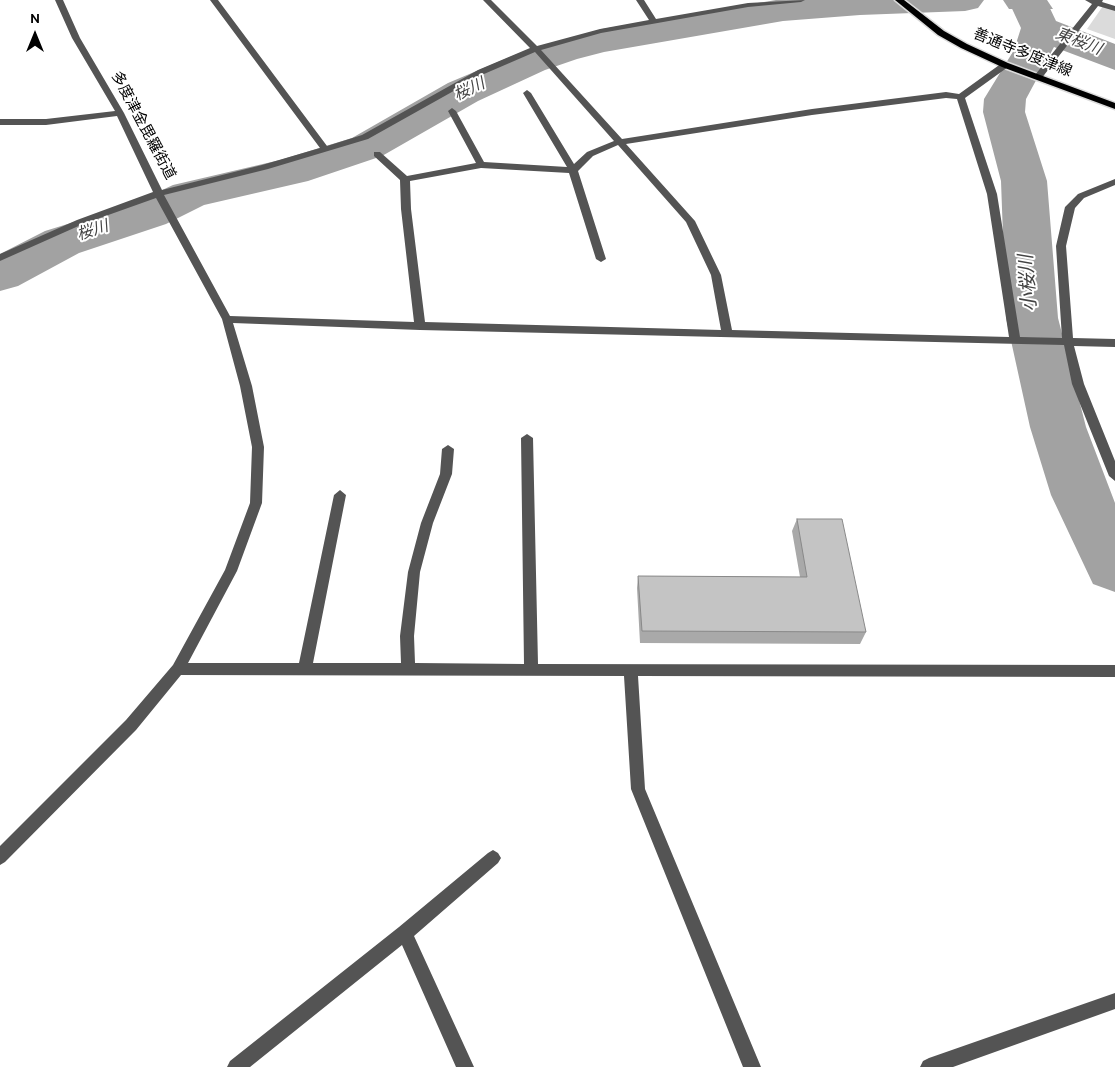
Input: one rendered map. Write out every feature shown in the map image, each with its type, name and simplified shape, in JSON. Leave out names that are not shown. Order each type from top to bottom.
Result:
[{"type":"main road","name":"善通寺多度津線","points":[[899,0],[914,14],[941,33],[1006,65],[1115,106]]},
{"type":"street","name":"多度津金毘羅街道","points":[[0,258],[80,222],[160,193],[120,113],[76,38],[59,0]]},
{"type":"street","points":[[486,0],[550,63],[690,220],[716,275],[727,334]]},
{"type":"street","points":[[640,0],[654,22]]},
{"type":"street","points":[[720,0],[729,9]]},
{"type":"street","points":[[0,857],[131,725],[178,669],[231,571],[256,503],[258,447],[246,386],[227,319],[168,212],[160,193],[366,137],[480,72],[536,49],[600,31],[729,9],[801,0]]},
{"type":"street","points":[[218,1],[325,149]]},
{"type":"street","points":[[1037,76],[1068,40],[1094,1],[1115,9]]},
{"type":"street","points":[[405,179],[481,165],[573,170],[590,154],[619,142],[822,111],[946,95],[961,97],[1006,65]]},
{"type":"street","points":[[527,93],[573,170],[601,260]]},
{"type":"street","points":[[961,97],[992,194],[1016,340]]},
{"type":"street","points":[[452,111],[481,165]]},
{"type":"street","points":[[0,122],[46,122],[120,113]]},
{"type":"street","points":[[377,154],[405,179],[406,209],[420,326]]},
{"type":"street","points":[[1115,182],[1081,196],[1070,208],[1063,228],[1061,246],[1068,341],[1078,384],[1115,476]]},
{"type":"street","points":[[227,319],[420,326],[1115,343]]},
{"type":"street","points":[[527,438],[531,670]]},
{"type":"street","points":[[408,670],[407,636],[414,572],[427,523],[446,474],[448,449]]},
{"type":"street","points":[[305,669],[340,495]]},
{"type":"street","points":[[178,669],[1115,671]]},
{"type":"street","points":[[631,670],[638,789],[752,1067]]},
{"type":"street","points":[[236,1067],[405,933],[493,858]]},
{"type":"street","points":[[405,933],[465,1067]]},
{"type":"street","points":[[929,1067],[1115,1000]]},
{"type":"shaded area","points":[[1003,0],[1047,0],[1053,9],[1009,9]]},
{"type":"shaded area","points":[[1103,6],[1115,10],[1115,39],[1087,29]]},
{"type":"building","points":[[797,519],[842,519],[866,632],[642,631],[638,576],[807,577]]},
{"type":"waterway","name":"桜川","points":[[0,275],[62,242],[149,214],[189,195],[292,171],[367,147],[463,92],[531,62],[563,51],[602,41],[783,10],[860,4],[965,0]]},
{"type":"waterway","name":"小桜川","points":[[1027,0],[1040,28]]},
{"type":"waterway","name":"東桜川","points":[[1040,28],[1115,58]]},
{"type":"waterway","name":"小桜川","points":[[1040,28],[1034,50],[1005,99],[1004,112],[1024,181],[1032,318],[1058,427],[1081,495],[1115,566]]}]
